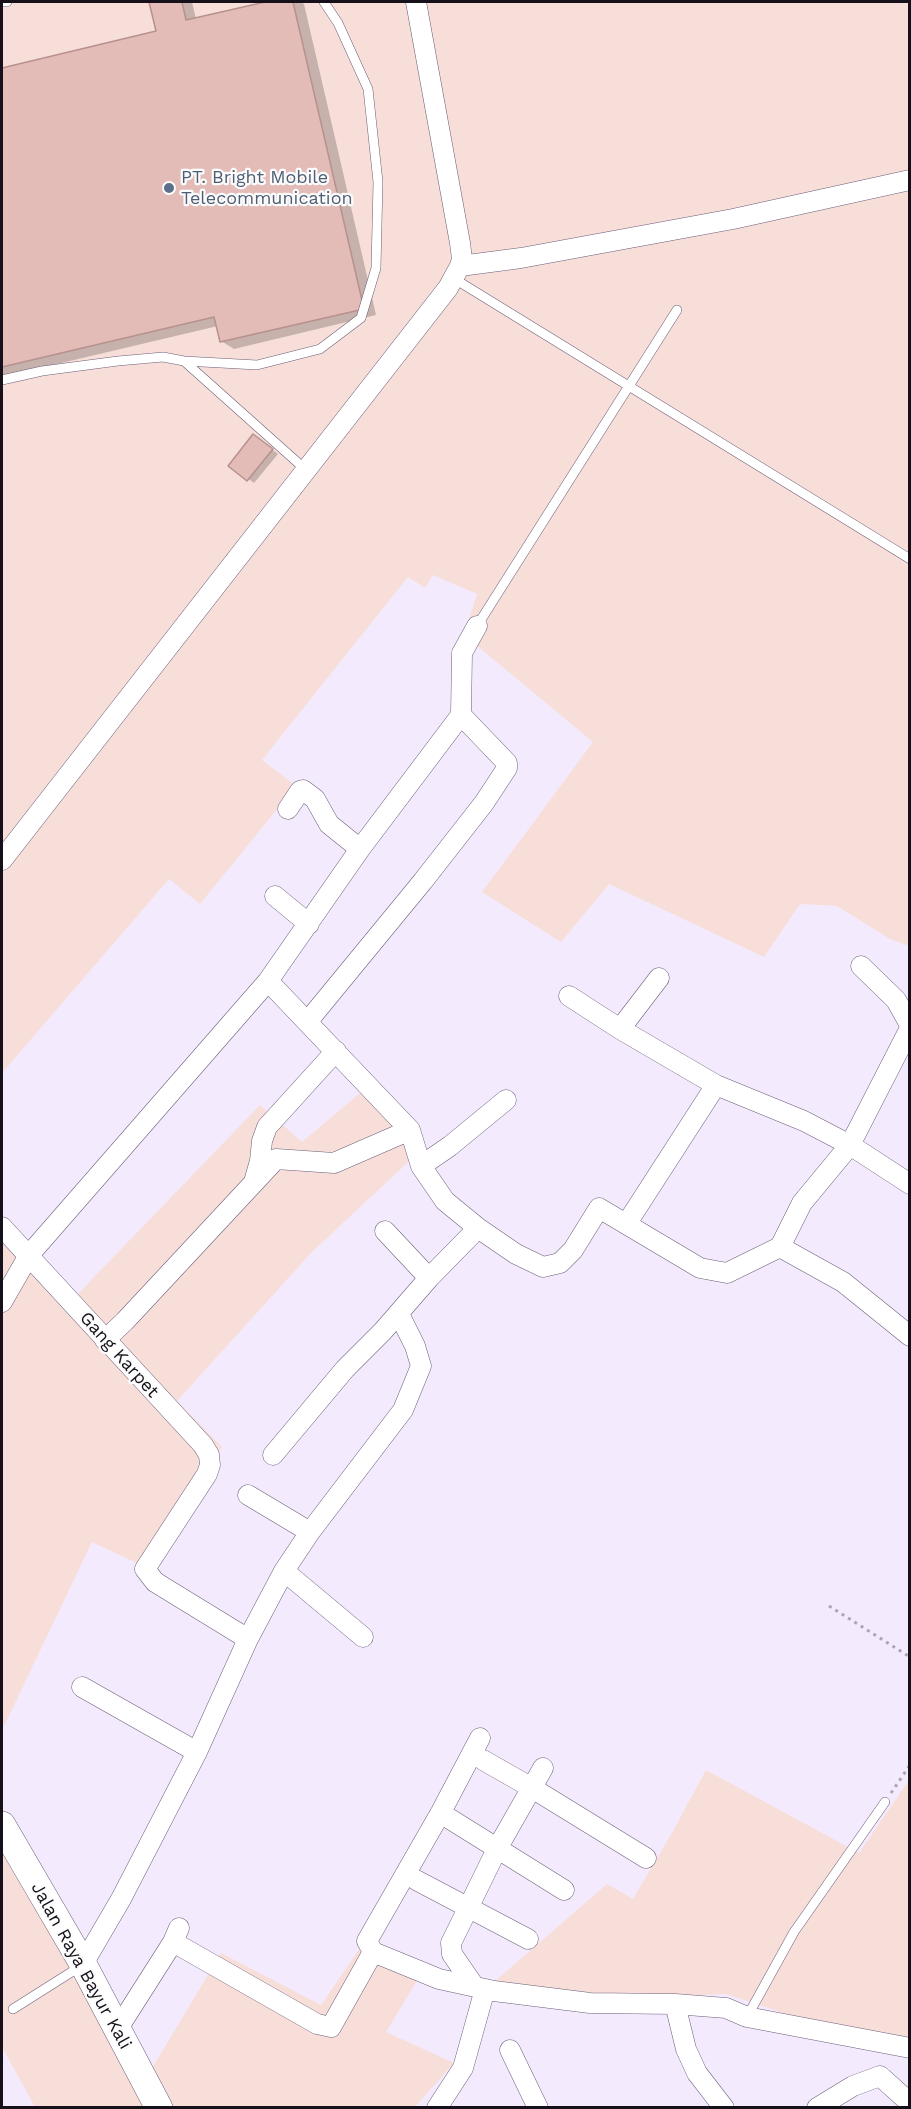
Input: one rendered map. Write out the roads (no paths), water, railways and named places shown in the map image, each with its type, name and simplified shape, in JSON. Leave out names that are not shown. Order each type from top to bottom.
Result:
[{"type":"street","points":[[2,860],[448,288],[456,272],[462,259],[460,243],[416,2]]},
{"type":"street","points":[[456,272],[733,219],[909,180]]},
{"type":"street","points":[[2,1302],[29,1255],[268,981],[360,849],[461,715],[462,653],[477,626]]},
{"type":"street","points":[[308,1021],[423,881],[484,803],[507,768],[507,763],[461,715]]},
{"type":"street","points":[[288,809],[303,790],[315,799],[329,824],[360,849]]},
{"type":"street","points":[[275,896],[309,924]]},
{"type":"street","points":[[268,981],[410,1130],[421,1166],[445,1201],[478,1228],[516,1254],[543,1267],[560,1263],[573,1250],[599,1208],[699,1268],[727,1273],[780,1247],[802,1203],[850,1145],[909,1026],[896,1000],[861,966]]},
{"type":"street","points":[[620,1029],[659,978]]},
{"type":"street","points":[[568,996],[678,1065],[716,1085],[804,1121],[850,1145],[909,1184]]},
{"type":"street","points":[[254,1183],[267,1127],[336,1051]]},
{"type":"street","points":[[615,1217],[716,1085]]},
{"type":"street","points":[[421,1166],[450,1146],[506,1100]]},
{"type":"street","points":[[105,1340],[276,1160],[334,1163],[410,1130]]},
{"type":"street","name":"Gang Karpet","points":[[2,1227],[203,1445],[209,1455],[210,1465],[207,1474],[145,1569],[155,1582],[248,1639]]},
{"type":"street","points":[[273,1455],[345,1369],[478,1228]]},
{"type":"street","points":[[385,1231],[429,1278]]},
{"type":"street","points":[[780,1247],[843,1282],[909,1336]]},
{"type":"street","points":[[83,1964],[121,1899],[197,1752],[248,1639],[284,1571],[310,1532],[403,1410],[421,1366],[415,1346],[399,1314]]},
{"type":"street","points":[[248,1495],[310,1532]]},
{"type":"street","points":[[284,1571],[363,1637]]},
{"type":"street","points":[[82,1687],[197,1752]]},
{"type":"street","points":[[480,1738],[441,1812],[367,1941],[373,1952],[439,1978],[479,1988],[590,2003],[675,2004],[726,2008],[747,2017],[900,2047]]},
{"type":"street","points":[[483,1761],[532,1788],[646,1858]]},
{"type":"street","points":[[437,2108],[463,2068],[479,1988],[452,1954],[451,1942],[466,1907],[543,1767]]},
{"type":"street","points":[[450,1819],[564,1890]]},
{"type":"street","name":"Jalan Raya Bayur Kali","points":[[2,1825],[83,1964],[159,2108]]},
{"type":"street","points":[[416,1880],[528,1939]]},
{"type":"street","points":[[117,2030],[176,1935],[317,2024],[330,2027],[373,1952]]},
{"type":"street","points":[[675,2004],[686,2049],[697,2073],[724,2108]]},
{"type":"street","points":[[880,2076],[885,2055],[900,2047]]},
{"type":"street","points":[[510,2050],[538,2108]]},
{"type":"street","points":[[880,2076],[909,2103]]},
{"type":"street","points":[[817,2108],[852,2086],[880,2076]]},
{"type":"lane","points":[[2,2],[7,2]]},
{"type":"lane","points":[[2,380],[42,371],[163,357],[184,361],[258,365],[320,349],[361,318],[376,268],[378,182],[368,89],[338,23],[324,2]]},
{"type":"lane","points":[[456,272],[629,387],[909,559]]},
{"type":"lane","points":[[477,626],[678,310]]},
{"type":"lane","points":[[184,361],[306,470]]},
{"type":"lane","points":[[747,2017],[794,1932],[885,1802]]},
{"type":"lane","points":[[13,2009],[83,1964]]},
{"type":"place","name":"PT. Bright Mobile Telecommunication","points":[[169,188]]}]
